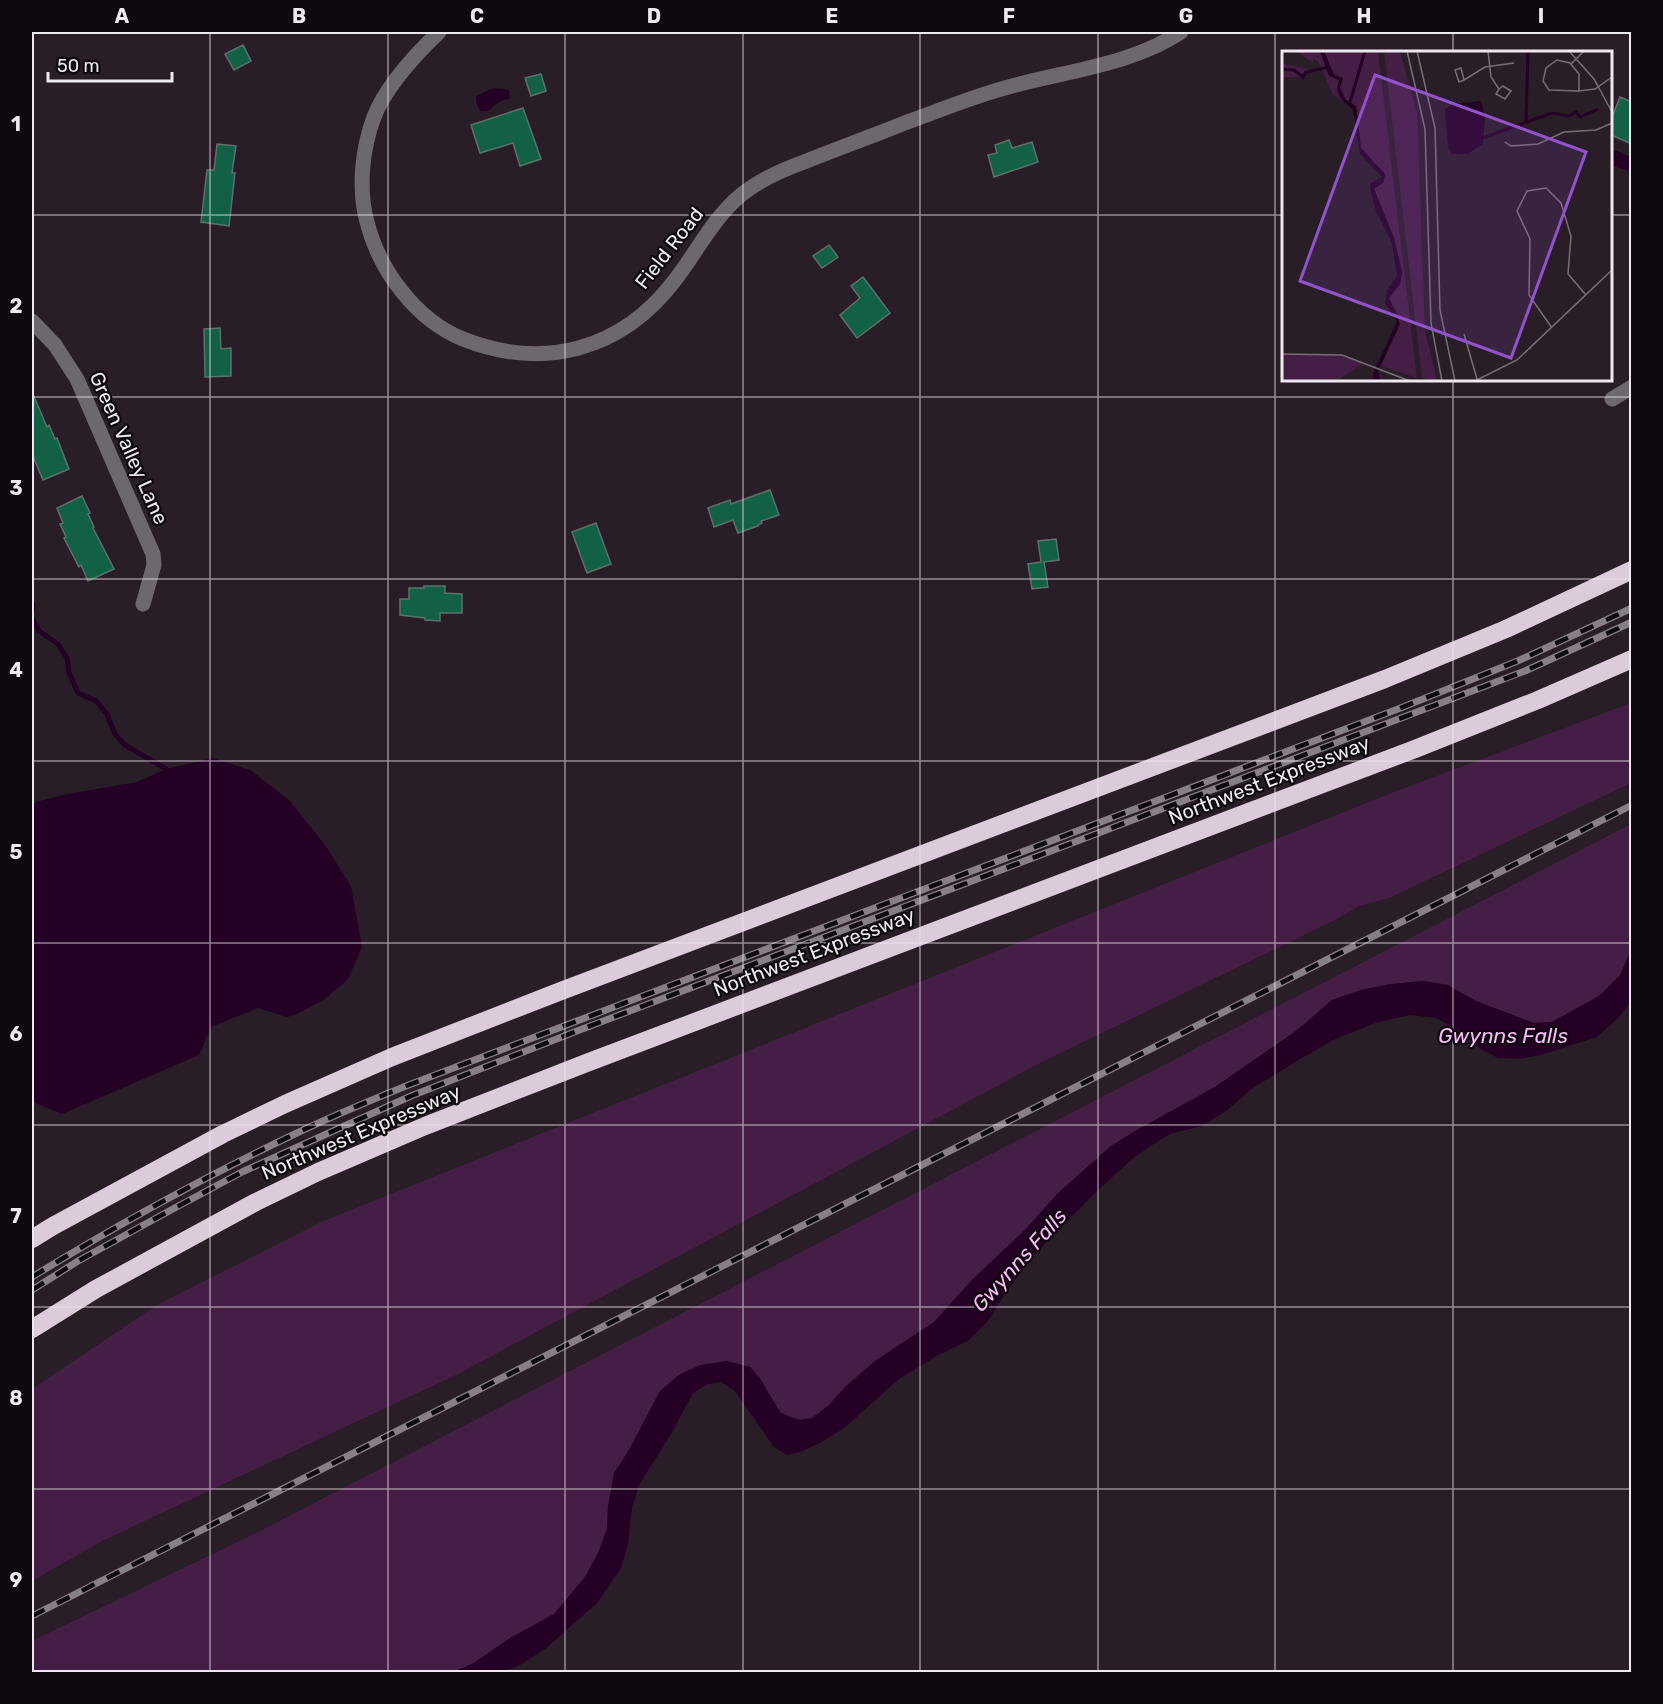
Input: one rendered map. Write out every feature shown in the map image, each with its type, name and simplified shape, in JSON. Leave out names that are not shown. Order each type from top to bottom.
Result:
[{"type":"highway","points":[[32,1239],[101,1199],[223,1134],[392,1057],[1385,679],[1506,629],[1632,570]]},
{"type":"highway","name":"Northwest Expressway","points":[[32,1329],[106,1283],[256,1202],[318,1172],[425,1126],[1415,749],[1538,700],[1632,659]]},
{"type":"street","name":"Field Road","points":[[439,32],[425,45],[387,93],[375,116],[363,163],[364,213],[378,255],[391,277],[411,301],[433,321],[457,337],[481,346],[526,354],[549,354],[573,349],[600,341],[621,331],[653,304],[674,282],[718,218],[741,195],[767,178],[802,162],[963,101],[1010,86],[1105,64],[1154,47],[1181,32]]},
{"type":"street","name":"Green Valley Lane","points":[[32,321],[55,345],[76,379],[153,554],[154,565],[143,604]]},
{"type":"street","points":[[1612,399],[1632,387]]},
{"type":"shaded area","points":[[1631,703],[1631,783],[1389,898],[1359,906],[1335,920],[1038,1064],[458,1374],[102,1541],[32,1581],[32,1389],[157,1305],[321,1222],[1389,794]]},
{"type":"shaded area","points":[[1631,824],[1631,950],[1620,975],[1599,996],[1552,1022],[1534,1023],[1476,1001],[1448,985],[1424,981],[1390,984],[1361,990],[1332,1000],[1296,1031],[1215,1087],[1111,1146],[1057,1194],[1027,1228],[973,1279],[934,1322],[875,1361],[812,1418],[799,1420],[781,1413],[761,1380],[750,1367],[727,1361],[701,1365],[660,1391],[615,1473],[608,1506],[607,1529],[599,1551],[585,1577],[555,1614],[510,1638],[474,1663],[453,1672],[32,1672],[32,1641],[258,1532]]},
{"type":"water","points":[[494,88],[509,91],[510,98],[499,102],[488,111],[480,111],[476,96]]},
{"type":"water","points":[[1612,149],[1631,157],[1628,171],[1612,165]]},
{"type":"water","points":[[213,758],[250,770],[289,800],[325,845],[351,886],[362,947],[348,979],[325,999],[297,1014],[287,1017],[258,1008],[211,1027],[199,1055],[62,1114],[38,1104],[32,1100],[32,803],[67,794],[137,782],[166,769]]},
{"type":"water","name":"Gwynns Falls","points":[[1631,950],[1631,1001],[1619,1017],[1597,1037],[1544,1054],[1520,1059],[1498,1058],[1481,1049],[1458,1030],[1436,1018],[1410,1015],[1375,1023],[1333,1040],[1251,1089],[1229,1109],[1202,1126],[1170,1134],[1132,1159],[1033,1256],[988,1321],[968,1341],[940,1354],[899,1379],[844,1428],[820,1443],[787,1455],[774,1447],[734,1390],[721,1382],[708,1384],[693,1393],[639,1485],[632,1508],[628,1544],[621,1568],[597,1603],[545,1649],[520,1665],[503,1672],[453,1672],[474,1663],[510,1638],[554,1614],[585,1577],[599,1551],[607,1529],[608,1506],[614,1473],[629,1450],[660,1391],[680,1374],[701,1365],[727,1361],[750,1367],[761,1380],[781,1413],[799,1420],[812,1418],[875,1361],[934,1322],[973,1279],[1027,1228],[1057,1194],[1111,1146],[1215,1087],[1296,1031],[1332,1000],[1361,990],[1390,984],[1424,981],[1448,985],[1476,1001],[1534,1023],[1552,1022],[1599,996],[1620,975]]},
{"type":"building","points":[[243,45],[251,61],[234,70],[225,54]]},
{"type":"building","points":[[541,74],[546,91],[531,96],[525,78]]},
{"type":"building","points":[[1620,97],[1632,102],[1632,144],[1612,135],[1612,117]]},
{"type":"building","points":[[523,108],[541,159],[520,166],[513,143],[480,153],[471,125]]},
{"type":"building","points":[[1009,140],[1012,148],[1032,142],[1038,162],[994,177],[988,155],[997,153],[995,145]]},
{"type":"building","points":[[217,144],[236,146],[229,226],[201,222],[207,170],[214,170]]},
{"type":"building","points":[[829,245],[838,257],[822,268],[813,256]]},
{"type":"building","points":[[863,277],[890,313],[857,338],[840,315],[860,298],[851,286]]},
{"type":"building","points":[[220,328],[221,349],[231,348],[231,376],[205,377],[204,329]]},
{"type":"building","points":[[32,392],[47,427],[49,425],[55,439],[57,438],[69,469],[43,480],[32,454]]},
{"type":"building","points":[[770,490],[779,515],[738,533],[733,520],[714,527],[708,508],[730,500],[731,504]]},
{"type":"building","points":[[82,496],[90,513],[88,514],[93,528],[114,569],[88,581],[64,538],[66,537],[60,524],[63,523],[57,508]]},
{"type":"building","points":[[596,523],[611,564],[587,573],[572,532]]},
{"type":"building","points":[[1056,539],[1059,560],[1044,562],[1048,587],[1032,589],[1028,564],[1041,562],[1038,541]]},
{"type":"building","points":[[424,586],[445,586],[445,593],[462,594],[462,613],[440,613],[440,621],[400,615],[400,599],[409,599],[409,588],[424,588]]},
{"type":"waterway","points":[[32,603],[32,611]]},
{"type":"waterway","points":[[32,618],[39,631],[58,644],[67,658],[69,673],[78,693],[96,701],[107,714],[115,734],[125,745],[166,769]]},
{"type":"railway","points":[[32,1277],[196,1184],[263,1149],[364,1103],[1398,709],[1520,660],[1632,608]]},
{"type":"railway","points":[[32,1290],[78,1261],[242,1172],[411,1096],[1525,671],[1632,622]]},
{"type":"railway","points":[[32,1616],[1632,805]]}]
